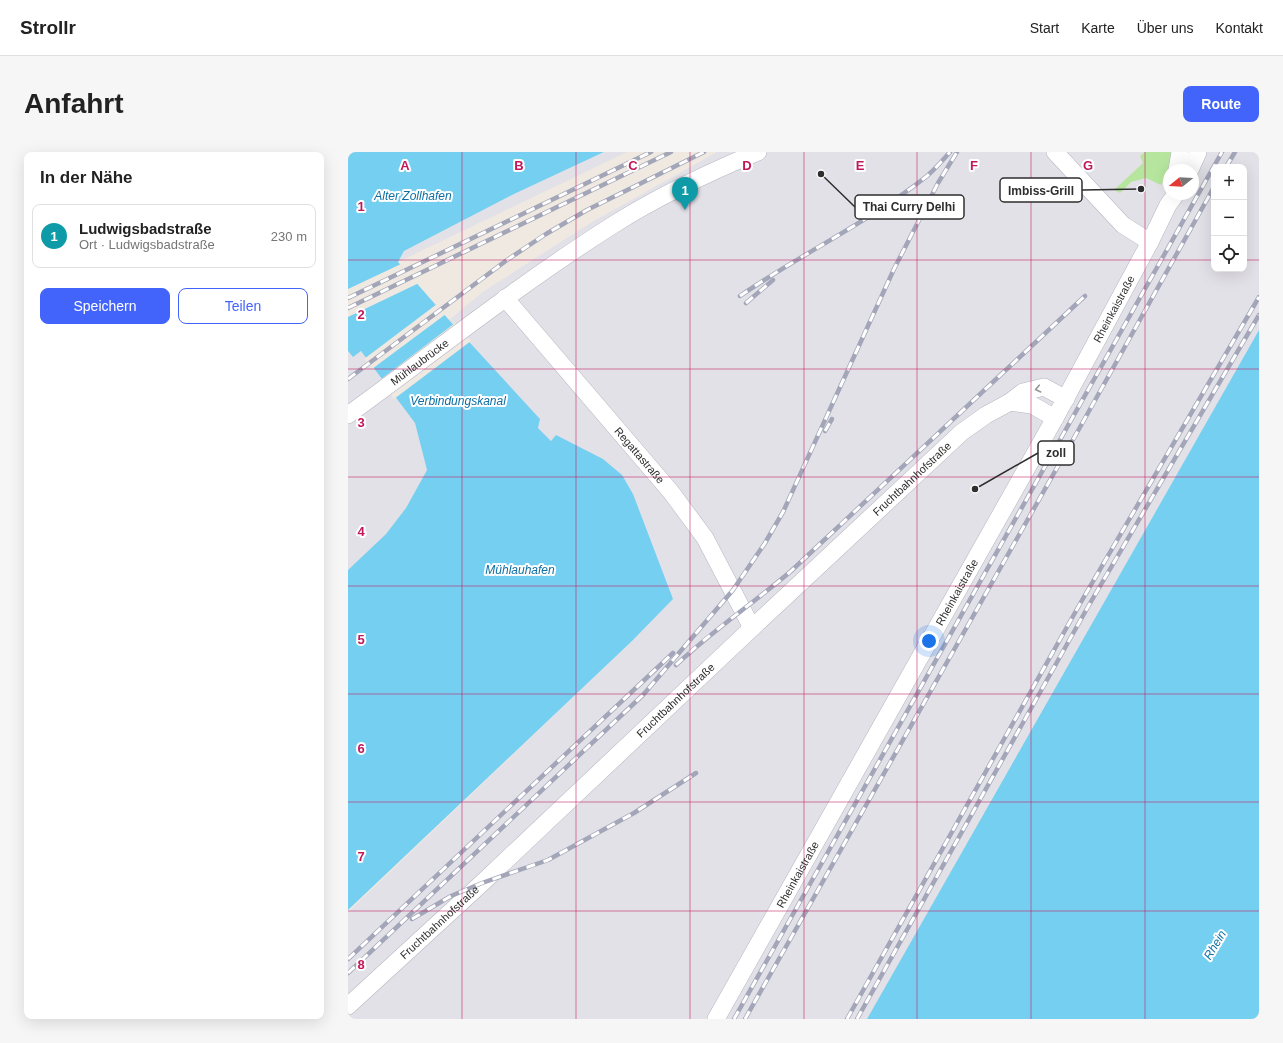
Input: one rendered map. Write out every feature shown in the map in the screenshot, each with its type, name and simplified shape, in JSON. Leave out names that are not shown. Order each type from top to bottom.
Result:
[{"type":"street","name":"Mühlaubrücke","points":[[348,415],[505,298],[614,224],[688,184],[758,152]]},
{"type":"street","points":[[1055,152],[1123,225],[1150,242]]},
{"type":"street","points":[[1178,164],[1180,152]]},
{"type":"street","points":[[1193,164],[1198,152]]},
{"type":"street","name":"Rheinkaistraße","points":[[716,1019],[1066,399],[1171,200]]},
{"type":"street","name":"Regattastraße","points":[[505,298],[671,492],[705,538],[752,628]]},
{"type":"street","name":"Fruchtbahnhofstraße","points":[[348,1006],[482,883],[962,432],[986,415],[1010,402],[1023,392],[1044,387],[1066,399]]},
{"type":"street","points":[[1010,402],[1032,405],[1055,418]]},
{"type":"shaded area","points":[[604,152],[627,152],[398,262],[404,251],[514,194]]},
{"type":"shaded area","points":[[717,152],[1259,152],[1259,330],[867,1019],[348,1019],[348,912],[632,641],[673,599],[556,435],[551,441],[537,428],[540,419],[449,320],[484,291],[592,222]]},
{"type":"shaded area","points":[[348,351],[353,357],[361,351],[415,423],[427,470],[406,508],[386,534],[348,570]]},
{"type":"green space","points":[[1145,152],[1173,152],[1170,164],[1163,164],[1163,181],[1161,185],[1146,178],[1131,182],[1120,193],[1114,190],[1143,163],[1140,156]]},
{"type":"water","name":"Mühlauhafen","points":[[348,152],[604,152],[514,194],[404,251],[398,262],[540,419],[538,428],[551,441],[556,435],[603,459],[622,475],[633,494],[673,599],[632,641],[348,910],[348,570],[386,534],[406,508],[427,470],[415,423],[361,351],[353,357],[348,351]]},
{"type":"water","name":"Rhein","points":[[1259,330],[1259,1019],[867,1019]]},
{"type":"pier","points":[[401,264],[419,283],[348,317],[348,289]]},
{"type":"pier","points":[[437,304],[446,314],[372,369],[364,359]]},
{"type":"pier","points":[[455,323],[471,341],[394,399],[380,380]]},
{"type":"railway","points":[[348,298],[651,152]]},
{"type":"railway","points":[[348,308],[671,152]]},
{"type":"railway","points":[[348,379],[507,260],[546,234],[587,210],[704,152]]},
{"type":"railway","points":[[740,296],[905,193],[927,176],[950,152]]},
{"type":"railway","points":[[348,973],[643,695],[733,590],[765,543],[783,512],[894,269],[938,183],[957,152]]},
{"type":"railway","points":[[734,1019],[1222,152]]},
{"type":"railway","points":[[1228,164],[1235,152]]},
{"type":"railway","points":[[745,1019],[1079,429],[1211,192]]},
{"type":"railway","points":[[746,303],[773,280]]},
{"type":"railway","points":[[676,665],[790,572],[1085,296]]},
{"type":"railway","points":[[847,1019],[1081,602],[1259,297]]},
{"type":"railway","points":[[857,1019],[1089,605],[1259,315]]},
{"type":"railway","points":[[825,431],[832,419]]},
{"type":"railway","points":[[348,959],[673,653]]},
{"type":"railway","points":[[412,919],[451,896],[482,883],[548,860],[634,813],[696,773]]},
{"type":"place","name":"Thai Curry Delhi","points":[[821,174]]},
{"type":"place","name":"Imbiss-Grill","points":[[1141,189]]},
{"type":"place","name":"Ludwigsbadstraße","points":[[685,210]]},
{"type":"place","name":"zoll","points":[[975,489]]},
{"type":"water label","name":"Alter Zollhafen","points":[[413,196]]},
{"type":"water label","name":"Verbindungskanal","points":[[458,401]]}]
